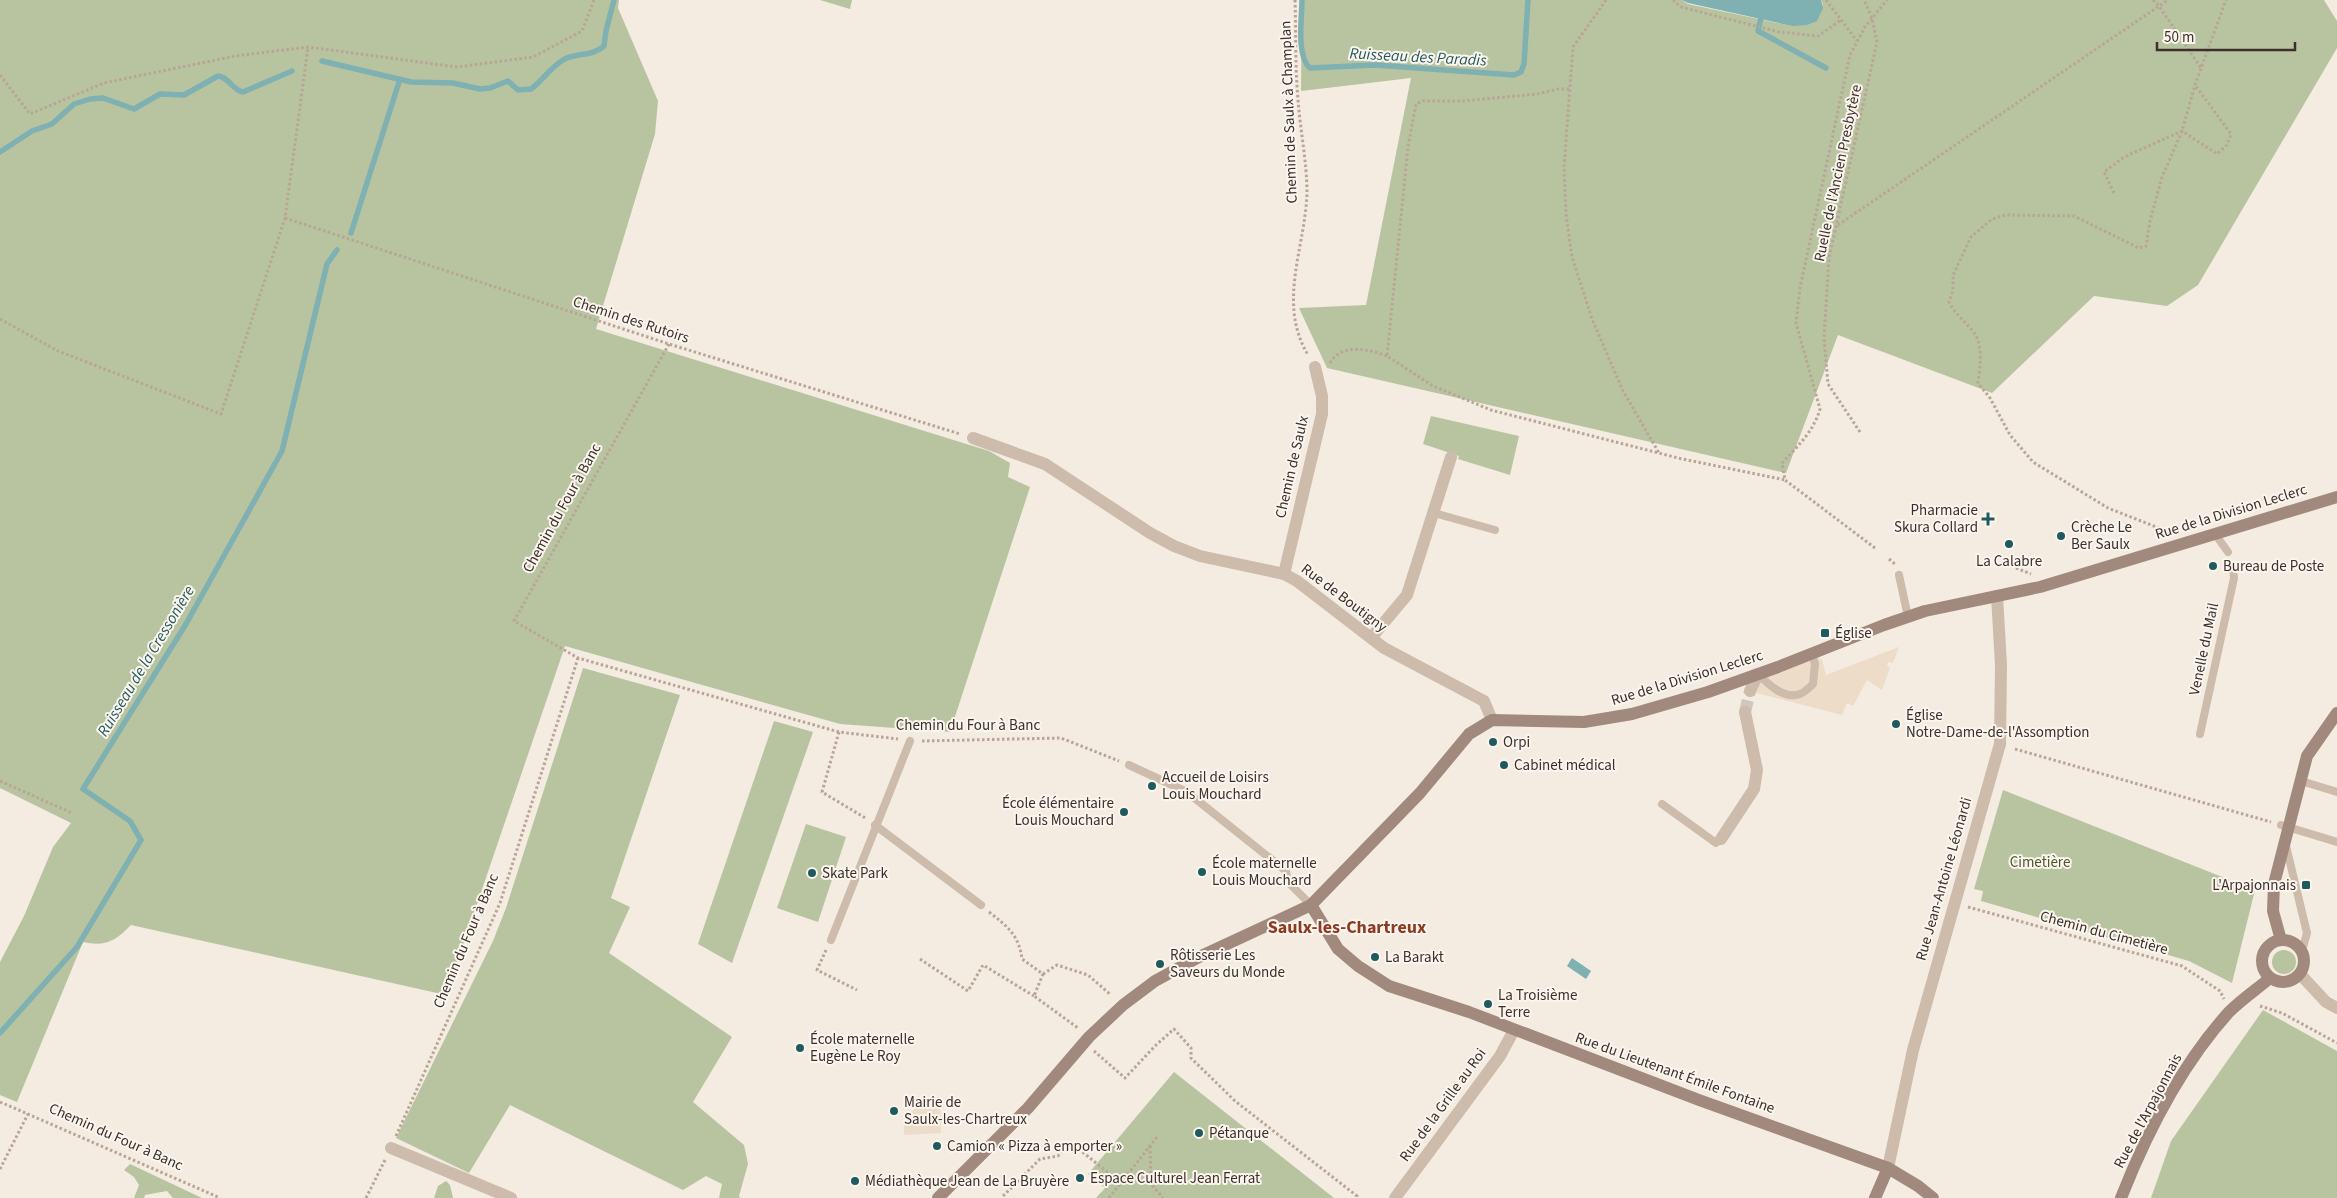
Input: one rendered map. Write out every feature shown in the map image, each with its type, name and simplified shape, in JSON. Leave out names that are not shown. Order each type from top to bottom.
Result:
[{"type":"main road","name":"Rue de la Division Leclerc","points":[[1492,720],[1584,722],[1608,720],[1708,692],[1933,609],[2040,587],[2337,497]]},
{"type":"main road","points":[[2281,940],[2273,911],[2274,884],[2285,844],[2285,826],[2301,781],[2307,756],[2337,713]]},
{"type":"main road","points":[[938,1198],[1028,1108],[1086,1039],[1123,1005],[1155,981],[1199,957],[1311,905],[1420,793],[1469,734],[1492,720]]},
{"type":"main road","name":"Rue du Lieutenant Émile Fontaine","points":[[1311,905],[1338,949],[1374,978],[1389,986],[1888,1168],[1918,1186],[1933,1198]]},
{"type":"main road","points":[[2289,940],[2302,950],[2305,958],[2300,974],[2286,982],[2278,982],[2270,978],[2265,971],[2263,955],[2273,942],[2289,940]]},
{"type":"main road","name":"Rue de l'Arpajonnais","points":[[2122,1198],[2154,1126],[2187,1066],[2230,1012],[2270,978]]},
{"type":"main road","points":[[1875,1198],[1888,1168]]},
{"type":"street","name":"Chemin de Saulx","points":[[1284,574],[1322,414],[1320,381],[1315,367]]},
{"type":"street","name":"Rue de Boutigny","points":[[973,438],[1045,464],[1150,533],[1174,546],[1200,556],[1284,574],[1297,581],[1384,648],[1484,700],[1492,720]]},
{"type":"street","points":[[1371,638],[1408,595],[1451,457]]},
{"type":"street","name":"Rue Jean-Antoine Léonardi","points":[[1888,1168],[1913,1050],[2000,744],[2001,665],[1997,596]]},
{"type":"street","name":"Rue de la Division Leclerc","points":[[1750,691],[1758,674]]},
{"type":"street","points":[[1720,839],[1754,789],[1757,770],[1745,712]]},
{"type":"street","points":[[2300,974],[2326,1002],[2337,1008]]},
{"type":"street","name":"Rue de la Grille au Roi","points":[[1395,1198],[1500,1056],[1514,1030]]},
{"type":"street","points":[[390,1148],[511,1198]]},
{"type":"lane","points":[[1434,513],[1496,530]]},
{"type":"lane","points":[[2215,534],[2228,552]]},
{"type":"lane","name":"Venelle du Mail","points":[[2200,734],[2234,578],[2233,569]]},
{"type":"lane","points":[[1899,575],[1908,617]]},
{"type":"lane","points":[[1758,674],[1771,687],[1787,694],[1800,694],[1813,684],[1815,664],[1812,654]]},
{"type":"lane","points":[[831,940],[875,825],[910,741]]},
{"type":"lane","points":[[1129,765],[1187,792],[1286,871],[1288,882],[1311,905]]},
{"type":"lane","points":[[2301,781],[2337,792]]},
{"type":"lane","points":[[1662,804],[1716,843],[1720,839]]},
{"type":"lane","points":[[875,825],[981,905]]},
{"type":"lane","points":[[2285,826],[2337,842]]},
{"type":"lane","points":[[2285,844],[2306,933],[2302,950]]},
{"type":"path","points":[[0,75],[30,114],[104,83],[235,56],[308,47],[457,67],[533,57],[582,31],[594,0]]},
{"type":"path","name":"Chemin de Saulx à Champlan","points":[[1295,0],[1298,97],[1306,193],[1292,292],[1293,316],[1302,344],[1315,367]]},
{"type":"path","points":[[1606,0],[1573,47],[1564,167],[1566,214],[1572,257],[1592,319],[1624,391],[1660,454]]},
{"type":"path","points":[[1673,0],[1681,6],[1779,32],[1818,36],[1841,20]]},
{"type":"path","points":[[1826,0],[1857,41]]},
{"type":"path","name":"Ruelle de l'Ancien Presbytère","points":[[1860,432],[1828,384],[1824,338],[1829,258],[1877,42],[1872,18],[1864,0]]},
{"type":"path","points":[[1785,480],[1782,463],[1800,444],[1817,421],[1820,409],[1796,323],[1800,288],[1850,55],[1872,18],[1887,0]]},
{"type":"path","points":[[2153,0],[2159,6],[2200,68]]},
{"type":"path","points":[[1837,225],[2168,0]]},
{"type":"path","points":[[2177,529],[2168,532],[2108,508],[2033,462],[2010,435],[1990,398],[1978,383],[1980,353],[1976,336],[1957,316],[1949,302],[1953,291],[1953,275],[1971,237],[1992,219],[2005,215],[2074,216],[2139,248],[2146,246],[2150,221],[2162,177],[2182,131],[2194,85],[2226,0]]},
{"type":"path","points":[[0,320],[58,351],[221,414],[285,218],[308,47]]},
{"type":"path","points":[[2182,131],[2217,154],[2227,145],[2231,134],[2194,85]]},
{"type":"path","points":[[1387,356],[1408,147],[1416,104],[1423,101],[1463,101],[1538,94],[1558,89],[1569,90]]},
{"type":"path","points":[[2114,193],[2104,172],[2124,156],[2182,131]]},
{"type":"path","name":"Chemin des Rutoirs","points":[[285,218],[670,344],[973,438]]},
{"type":"path","name":"Chemin du Four à Banc","points":[[670,344],[514,621],[578,658],[839,732],[910,741],[1062,738],[1129,765]]},
{"type":"path","points":[[1320,381],[1334,357],[1350,350],[1370,349],[1387,356],[1433,386],[1491,410],[1660,454],[1785,480],[1875,548]]},
{"type":"path","name":"Chemin du Four à Banc","points":[[366,1198],[500,903],[578,658]]},
{"type":"path","points":[[839,732],[822,792],[875,825]]},
{"type":"path","points":[[2000,744],[2259,818]]},
{"type":"path","points":[[0,780],[72,813]]},
{"type":"path","name":"Chemin du Cimetière","points":[[1955,904],[2182,966],[2220,991],[2230,1012]]},
{"type":"path","points":[[981,905],[1007,926],[1020,944],[1022,959],[1042,974]]},
{"type":"path","points":[[831,940],[817,970],[857,990]]},
{"type":"path","points":[[920,959],[968,991],[983,966],[1034,996],[1086,1039],[1125,1078],[1154,1046],[1174,1029],[1191,1048],[1192,1058],[1235,1101],[1357,1196],[1356,1198]]},
{"type":"path","points":[[1034,996],[1042,974],[1057,965],[1088,975],[1123,1005]]},
{"type":"path","points":[[2255,1010],[2261,1004],[2282,1013],[2337,1043]]},
{"type":"path","name":"Chemin du Four à Banc","points":[[0,1102],[220,1198]]},
{"type":"path","points":[[0,1169],[28,1114]]},
{"type":"path","points":[[1109,1198],[1157,1137]]},
{"type":"path","points":[[1003,1196],[1040,1159],[1058,1156],[1070,1142],[1121,1183]]},
{"type":"path","points":[[1150,1145],[1151,1184],[1163,1198]]},
{"type":"green space","points":[[0,0],[619,0],[618,8],[658,101],[655,134],[596,329],[989,451],[1010,463],[1008,477],[1030,487],[950,732],[840,724],[565,646],[446,995],[131,925],[110,941],[98,944],[83,942],[17,1102],[0,1095],[0,962],[24,916],[53,847],[71,823],[0,788]]},
{"type":"green space","points":[[820,0],[852,0],[850,9]]},
{"type":"green space","points":[[1302,0],[1682,0],[1688,4],[1792,26],[1823,5],[1821,0],[2324,0],[2337,21],[2337,48],[2198,285],[2167,306],[2094,296],[1992,393],[1838,335],[1786,473],[1327,368],[1299,308],[1366,305],[1411,78],[1301,91]]},
{"type":"green space","points":[[1431,416],[1519,436],[1510,475],[1458,459],[1459,456],[1423,444]]},
{"type":"green space","points":[[583,668],[680,695],[611,898],[630,907],[609,953],[732,1037],[693,1102],[744,1145],[748,1164],[740,1198],[719,1198],[722,1184],[706,1176],[683,1190],[510,1105],[469,1173],[396,1138],[493,941],[506,908]]},
{"type":"green space","points":[[774,721],[813,732],[732,963],[698,944]]},
{"type":"green space","name":"Cimetière","points":[[2003,790],[2255,890],[2232,983],[2189,961],[1981,901],[1983,891],[1974,889]]},
{"type":"green space","name":"Skate Park","points":[[806,824],[846,837],[818,922],[777,908]]},
{"type":"green space","points":[[2284,950],[2292,954],[2296,962],[2292,970],[2284,974],[2276,970],[2272,962],[2276,954]]},
{"type":"green space","points":[[2263,1010],[2337,1051],[2337,1198],[2151,1198],[2171,1141]]},
{"type":"green space","points":[[1174,1072],[1334,1198],[1096,1198],[1105,1188],[1088,1174]]},
{"type":"green space","points":[[130,1164],[202,1198],[173,1198],[167,1191],[145,1195],[144,1198],[134,1198],[139,1185],[134,1177],[124,1170]]},
{"type":"green space","points":[[446,1181],[450,1185],[453,1198],[434,1198],[438,1186]]},
{"type":"shaded area","points":[[1899,647],[1893,663],[1888,662],[1887,665],[1890,668],[1882,690],[1867,680],[1853,706],[1847,703],[1842,715],[1745,690],[1778,667],[1812,654],[1822,660],[1826,675]]},
{"type":"shaded area","points":[[921,1097],[940,1097],[941,1133],[904,1135],[904,1126]]},
{"type":"water","points":[[1682,0],[1821,0],[1823,8],[1817,21],[1807,25],[1792,26],[1688,3]]},
{"type":"water","points":[[1572,958],[1591,971],[1586,979],[1567,966]]},
{"type":"waterway","name":"Ruisseau des Paradis","points":[[322,61],[411,82],[453,83],[480,89],[490,88],[508,81],[518,90],[531,89],[563,60],[594,52],[604,46],[614,0]]},
{"type":"waterway","name":"Ruisseau des Paradis","points":[[1302,0],[1301,46],[1303,55],[1310,68],[1375,65],[1514,75],[1521,72],[1524,64],[1528,0]]},
{"type":"waterway","points":[[1762,13],[1758,31],[1826,68]]},
{"type":"waterway","name":"Ruisseau des Paradis","points":[[0,152],[32,131],[52,124],[74,104],[90,99],[103,98],[134,109],[160,94],[184,95],[218,76],[243,92],[292,71]]},
{"type":"waterway","points":[[351,233],[400,79]]},
{"type":"waterway","name":"Ruisseau de la Cressonière","points":[[0,1033],[77,947],[141,840],[130,821],[83,789],[186,624],[282,451],[327,264],[337,250]]},
{"type":"tunnel","points":[[1745,712],[1750,691]]},
{"type":"place","name":"Pharmacie Skura Collard","points":[[1988,519]]},
{"type":"place","name":"Crèche Le Ber Saulx","points":[[2061,536]]},
{"type":"place","name":"La Calabre","points":[[2009,544]]},
{"type":"place","name":"Bureau de Poste","points":[[2213,566]]},
{"type":"place","name":"Église","points":[[1825,633]]},
{"type":"place","name":"Église Notre-Dame-de-l'Assomption","points":[[1896,724]]},
{"type":"place","name":"Orpi","points":[[1493,742]]},
{"type":"place","name":"Cabinet médical","points":[[1504,765]]},
{"type":"place","name":"Accueil de Loisirs Louis Mouchard","points":[[1152,786]]},
{"type":"place","name":"École élémentaire Louis Mouchard","points":[[1124,812]]},
{"type":"place","name":"École maternelle Louis Mouchard","points":[[1202,872]]},
{"type":"place","name":"Skate Park","points":[[812,873]]},
{"type":"place","name":"L'Arpajonnais","points":[[2306,885]]},
{"type":"place","name":"La Barakt","points":[[1375,957]]},
{"type":"place","name":"Rôtisserie Les Saveurs du Monde","points":[[1160,964]]},
{"type":"place","name":"La Troisième Terre","points":[[1488,1004]]},
{"type":"place","name":"École maternelle Eugène Le Roy","points":[[800,1048]]},
{"type":"place","name":"Mairie de Saulx-les-Chartreux","points":[[894,1111]]},
{"type":"place","name":"Pétanque","points":[[1199,1133]]},
{"type":"place","name":"Camion « Pizza à emporter »","points":[[937,1146]]},
{"type":"place","name":"Espace Culturel Jean Ferrat","points":[[1080,1178]]},
{"type":"place","name":"Médiathèque Jean de La Bruyère","points":[[855,1181]]},
{"type":"district","name":"Saulx-les-Chartreux","points":[[1347,927]]}]
